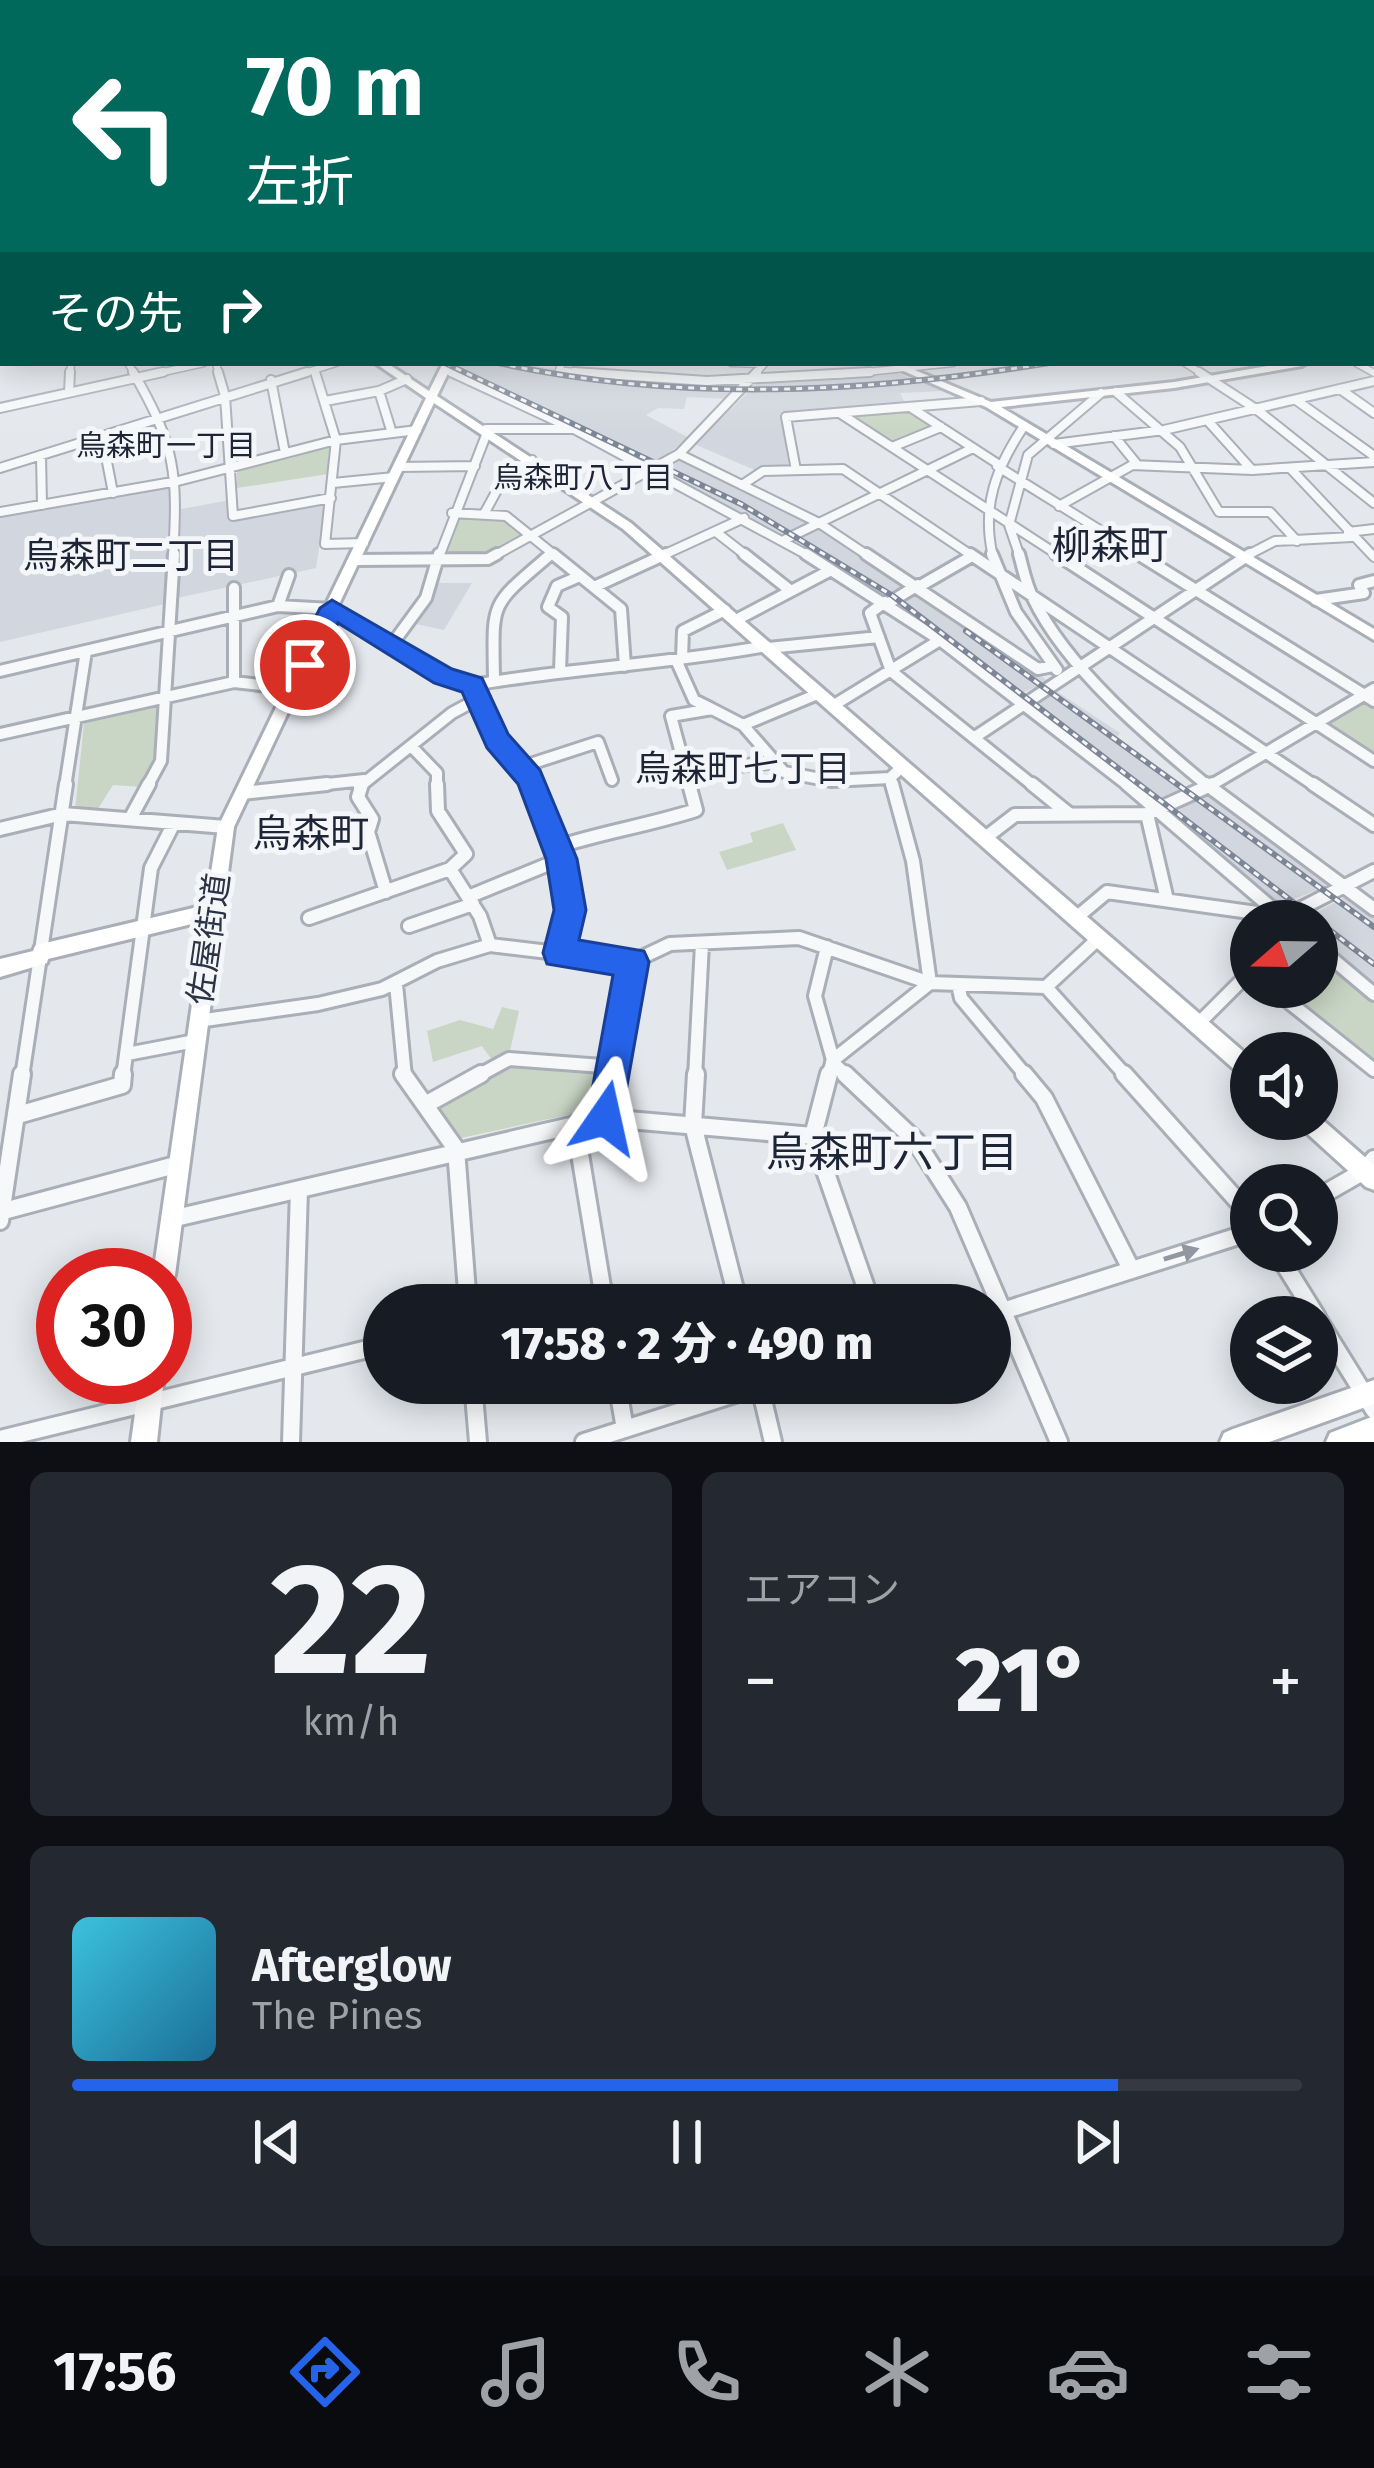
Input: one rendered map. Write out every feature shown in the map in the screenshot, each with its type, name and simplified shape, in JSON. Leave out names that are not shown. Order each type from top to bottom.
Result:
[{"type":"street","points":[[69,392],[71,366]]},
{"type":"street","points":[[129,366],[156,414],[178,482],[161,761],[130,819]]},
{"type":"street","points":[[0,408],[182,366]]},
{"type":"street","points":[[217,366],[225,394],[233,516],[331,498]]},
{"type":"street","points":[[385,366],[595,502],[662,556],[834,705],[897,772],[985,838],[1230,1052]]},
{"type":"street","points":[[446,366],[744,518],[886,603],[1022,704],[1261,900]]},
{"type":"street","name":"佐屋街道","points":[[167,1248],[226,827],[446,366]]},
{"type":"street","points":[[561,366],[559,370],[638,382],[752,382],[928,366]]},
{"type":"street","points":[[638,382],[641,366]]},
{"type":"street","points":[[316,367],[336,440],[325,544],[437,560],[488,560],[679,454],[764,366]]},
{"type":"street","points":[[898,366],[986,403],[1374,635]]},
{"type":"street","points":[[1190,366],[1256,409],[1374,503]]},
{"type":"street","points":[[796,470],[786,417],[1116,392],[1284,366]]},
{"type":"street","points":[[272,382],[292,367],[316,367]]},
{"type":"street","points":[[0,468],[98,438],[156,414],[316,367]]},
{"type":"street","points":[[1054,444],[1208,421],[1374,377]]},
{"type":"street","points":[[325,401],[379,391],[406,379]]},
{"type":"street","points":[[272,382],[285,453]]},
{"type":"street","points":[[1340,389],[1374,413]]},
{"type":"street","points":[[379,391],[391,430]]},
{"type":"street","points":[[1116,392],[1165,430],[1196,469],[1220,512],[1270,512],[1297,541]]},
{"type":"street","points":[[1101,393],[1072,409],[1040,436],[1017,478],[1013,547],[1033,596],[1079,665],[1118,712],[1208,787],[1374,909]]},
{"type":"street","points":[[1296,400],[1374,459]]},
{"type":"street","points":[[910,407],[1060,506],[1371,695]]},
{"type":"street","points":[[841,414],[1374,761]]},
{"type":"street","points":[[1208,421],[1252,470]]},
{"type":"street","points":[[1024,426],[998,465],[986,510],[998,574],[1021,622],[1063,677]]},
{"type":"street","points":[[892,447],[941,428]]},
{"type":"street","points":[[487,429],[574,429]]},
{"type":"street","points":[[393,643],[426,598],[452,513],[487,429]]},
{"type":"street","points":[[0,512],[178,482],[336,440],[417,430]]},
{"type":"street","points":[[1060,506],[1136,463],[1114,436]]},
{"type":"street","points":[[98,438],[112,493]]},
{"type":"street","points":[[784,540],[973,448]]},
{"type":"street","points":[[679,454],[818,524],[919,586],[1038,669],[1053,666]]},
{"type":"street","points":[[41,455],[42,505]]},
{"type":"street","points":[[1132,465],[1252,470],[1374,459]]},
{"type":"street","points":[[484,514],[508,472],[532,460]]},
{"type":"street","points":[[333,483],[475,466]]},
{"type":"street","points":[[1289,468],[1374,557]]},
{"type":"street","points":[[742,485],[763,471],[843,470],[1374,825]]},
{"type":"street","points":[[452,513],[506,516],[621,609],[626,666]]},
{"type":"street","points":[[594,587],[744,518]]},
{"type":"street","points":[[975,737],[1274,541],[1374,529]]},
{"type":"street","points":[[716,532],[791,591]]},
{"type":"street","points":[[494,681],[494,611],[504,594],[552,553]]},
{"type":"street","points":[[972,556],[870,613],[891,670],[1069,814]]},
{"type":"street","points":[[831,570],[791,591],[683,631],[679,660],[694,700],[743,724],[784,772],[831,781],[897,772]]},
{"type":"street","points":[[278,606],[289,575]]},
{"type":"street","points":[[560,671],[562,617],[548,607],[557,586],[580,576]]},
{"type":"street","points":[[1316,600],[1364,593],[1359,585],[1374,581]]},
{"type":"street","points":[[234,588],[234,682]]},
{"type":"street","points":[[0,671],[278,606],[332,609],[443,676],[473,685],[767,647],[879,638]]},
{"type":"street","points":[[834,705],[940,640]]},
{"type":"street","points":[[0,1221],[86,650]]},
{"type":"street","points":[[0,734],[234,682],[294,689]]},
{"type":"street","points":[[473,685],[497,740],[521,767],[559,853],[570,910],[559,953]]},
{"type":"street","points":[[743,724],[820,693]]},
{"type":"street","points":[[985,838],[1015,815],[1153,812],[1208,787],[1264,751],[1371,695]]},
{"type":"street","points":[[386,892],[368,832],[372,819],[357,792],[366,780],[478,699]]},
{"type":"street","points":[[409,926],[625,825],[662,821],[696,810],[671,716],[712,709]]},
{"type":"street","points":[[521,767],[598,742],[612,780]]},
{"type":"street","points":[[309,918],[450,869],[466,854],[438,811],[437,773],[411,746]]},
{"type":"street","points":[[686,771],[778,762]]},
{"type":"street","points":[[897,772],[929,982]]},
{"type":"street","points":[[242,793],[366,780]]},
{"type":"street","points":[[1153,812],[1168,900]]},
{"type":"street","points":[[0,829],[63,814],[226,827]]},
{"type":"street","points":[[18,1115],[122,1085],[152,868],[174,823]]},
{"type":"street","points":[[450,869],[490,945]]},
{"type":"street","points":[[1319,900],[1374,872]]},
{"type":"street","points":[[1076,918],[1107,892],[1230,911]]},
{"type":"street","points":[[0,968],[213,911]]},
{"type":"street","points":[[127,1054],[196,1031],[395,983],[437,961],[490,945],[632,962],[670,944],[799,938],[929,982],[1046,987],[1100,938]]},
{"type":"street","points":[[702,944],[694,1125],[734,1284]]},
{"type":"street","points":[[827,947],[814,996],[833,1061],[916,1141],[958,1207],[987,1284]]},
{"type":"street","points":[[605,1118],[632,962]]},
{"type":"street","points":[[1338,964],[1374,994]]},
{"type":"street","points":[[865,1284],[813,1136],[833,1061],[929,982]]},
{"type":"street","points":[[395,983],[404,1075],[456,1149],[466,1284]]},
{"type":"street","points":[[958,984],[962,998],[1044,1098],[1131,1269]]},
{"type":"street","points":[[1046,987],[1230,1193]]},
{"type":"street","points":[[1198,1024],[1230,993]]},
{"type":"street","points":[[1296,1008],[1374,1070]]},
{"type":"street","points":[[424,1105],[509,1060],[616,1066]]},
{"type":"street","points":[[171,1219],[605,1118],[813,1136]]},
{"type":"street","points":[[575,1124],[601,1284]]},
{"type":"street","points":[[1333,1140],[1371,1170],[1338,1187]]},
{"type":"street","points":[[1,1212],[178,1164]]},
{"type":"street","points":[[291,1442],[298,1190]]},
{"type":"street","points":[[1011,1309],[1230,1238]]},
{"type":"street","points":[[1011,1340],[1059,1442]]},
{"type":"street","points":[[1233,1442],[1371,1399],[1338,1349]]},
{"type":"street","points":[[192,1383],[363,1350]]},
{"type":"street","points":[[0,1439],[106,1404]]},
{"type":"street","points":[[144,1442],[149,1404]]},
{"type":"street","points":[[475,1404],[478,1442]]},
{"type":"street","points":[[621,1404],[625,1429]]},
{"type":"street","points":[[584,1442],[702,1404]]},
{"type":"street","points":[[766,1404],[773,1442]]},
{"type":"street","points":[[1340,1442],[1374,1429]]},
{"type":"shaded area","points":[[453,366],[535,366],[636,382],[741,384],[730,399],[687,397],[684,409],[658,408],[646,415],[689,438],[651,466],[452,370]]},
{"type":"shaded area","points":[[893,371],[943,391],[900,393],[906,405],[782,415],[789,469],[757,471],[694,444],[758,383]]},
{"type":"shaded area","points":[[677,457],[808,523],[782,535],[662,471]]},
{"type":"shaded area","points":[[172,488],[165,604],[0,642],[0,515]]},
{"type":"shaded area","points":[[230,500],[230,519],[326,503],[316,568],[177,598],[181,509]]},
{"type":"shaded area","points":[[814,528],[911,586],[884,598],[794,541]]},
{"type":"shaded area","points":[[435,583],[472,583],[444,630],[411,623]]},
{"type":"shaded area","points":[[917,591],[1048,681],[1018,695],[896,606]]},
{"type":"shaded area","points":[[1053,689],[1120,733],[1117,737],[1184,787],[1155,800],[1034,707]]},
{"type":"shaded area","points":[[1201,793],[1211,794],[1330,885],[1291,900],[1268,900],[1172,816]]},
{"type":"shaded area","points":[[1347,896],[1374,914],[1374,990],[1338,960],[1338,901]]},
{"type":"green space","points":[[907,410],[933,429],[891,443],[852,418]]},
{"type":"green space","points":[[329,444],[328,474],[237,488],[237,469]]},
{"type":"green space","points":[[456,515],[502,519],[523,535],[485,555],[448,556],[445,552]]},
{"type":"green space","points":[[1362,703],[1374,708],[1374,757],[1325,723]]},
{"type":"green space","points":[[159,706],[157,759],[142,787],[113,785],[96,812],[75,810],[84,723]]},
{"type":"green space","points":[[783,823],[796,850],[727,870],[719,852],[753,842],[750,833]]},
{"type":"green space","points":[[1338,969],[1374,1000],[1374,1064],[1305,1008],[1338,1008]]},
{"type":"green space","points":[[502,1007],[519,1011],[509,1055],[492,1060],[482,1046],[433,1062],[427,1031],[460,1020],[493,1029]]},
{"type":"green space","points":[[511,1064],[611,1071],[604,1107],[461,1138],[434,1104]]},
{"type":"railway","points":[[451,366],[741,504],[893,596],[1374,964]]},
{"type":"railway","points":[[514,366],[635,384],[773,389],[911,381],[1028,366]]},
{"type":"railway","points":[[966,631],[1374,927]]},
{"type":"district","name":"烏森町一丁目","points":[[166,446]]},
{"type":"district","name":"烏森町八丁目","points":[[583,478]]},
{"type":"district","name":"柳森町","points":[[1110,546]]},
{"type":"district","name":"烏森町二丁目","points":[[131,556]]},
{"type":"district","name":"烏森町七丁目","points":[[743,769]]},
{"type":"district","name":"烏森町","points":[[311,834]]},
{"type":"district","name":"烏森町六丁目","points":[[892,1153]]},
{"type":"route","points":[[305,665],[332,608],[443,676],[473,685],[497,740],[530,778],[561,859],[570,910],[559,953],[632,962],[605,1118]]}]
